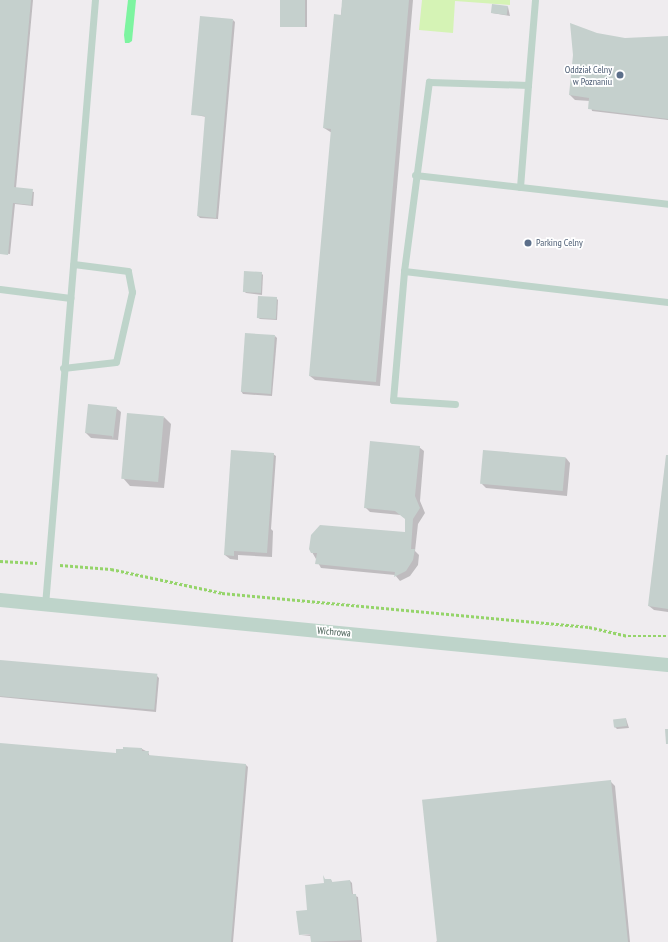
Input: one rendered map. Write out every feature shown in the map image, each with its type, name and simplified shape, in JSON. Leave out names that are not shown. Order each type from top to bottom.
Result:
[{"type":"street","name":"Wichrowa","points":[[0,600],[668,665]]},
{"type":"lane","points":[[45,605],[63,368],[95,0]]},
{"type":"lane","points":[[520,187],[535,0]]},
{"type":"lane","points":[[455,404],[393,400],[404,271],[415,175],[429,82],[528,85]]},
{"type":"lane","points":[[415,175],[668,204]]},
{"type":"lane","points":[[63,368],[116,362],[132,292],[128,271],[73,264]]},
{"type":"lane","points":[[404,271],[668,302]]},
{"type":"lane","points":[[0,289],[70,298]]},
{"type":"path","points":[[0,561],[111,569],[222,593],[589,626],[628,636],[668,636]]},
{"type":"shaded area","points":[[128,0],[136,0],[132,41],[125,43],[124,35]]},
{"type":"shaded area","points":[[422,0],[510,0],[510,5],[455,1],[453,33],[419,30]]},
{"type":"building","points":[[0,0],[31,0],[14,187],[33,189],[31,205],[13,203],[8,255],[0,254]]},
{"type":"building","points":[[280,0],[305,0],[305,27],[280,27]]},
{"type":"building","points":[[342,0],[409,0],[376,382],[309,376],[331,129],[323,128],[334,14],[341,15]]},
{"type":"building","points":[[492,4],[508,6],[507,15],[491,13]]},
{"type":"building","points":[[200,16],[233,19],[216,218],[197,216],[205,116],[191,115]]},
{"type":"building","name":"Oddział Celny w Poznaniu","points":[[570,23],[597,33],[625,38],[668,36],[668,119],[588,109],[589,98],[569,95],[573,55]]},
{"type":"building","points":[[244,271],[262,272],[261,293],[243,292]]},
{"type":"building","points":[[258,296],[277,297],[276,319],[257,318]]},
{"type":"building","points":[[245,333],[275,335],[271,394],[241,392]]},
{"type":"building","points":[[88,404],[117,407],[113,439],[112,436],[85,433]]},
{"type":"building","points":[[127,413],[164,416],[158,482],[121,479]]},
{"type":"building","points":[[370,441],[420,446],[415,496],[420,508],[413,519],[411,549],[415,549],[413,560],[406,571],[394,577],[395,572],[315,564],[317,553],[311,553],[309,549],[311,535],[320,525],[405,532],[405,519],[395,511],[364,508]]},
{"type":"building","points":[[231,450],[274,453],[267,553],[234,551],[234,556],[224,555]]},
{"type":"building","points":[[483,450],[566,457],[563,491],[480,484]]},
{"type":"building","points":[[666,455],[668,455],[668,609],[648,606]]},
{"type":"building","points":[[0,660],[157,674],[154,710],[0,696]]},
{"type":"building","points":[[626,718],[627,726],[614,728],[613,720]]},
{"type":"building","points":[[665,729],[668,729],[668,744],[666,744]]},
{"type":"building","points":[[0,743],[116,753],[116,749],[123,749],[123,747],[142,748],[142,751],[149,751],[148,755],[246,764],[231,942],[0,942]]},
{"type":"building","points":[[611,780],[628,942],[437,942],[422,800]]},
{"type":"building","points":[[323,875],[325,879],[331,879],[332,882],[350,880],[352,894],[356,894],[361,940],[311,942],[310,934],[299,935],[296,911],[307,910],[305,885],[324,883]]},
{"type":"place","name":"Oddział Celny w Poznaniu","points":[[620,75]]},
{"type":"place","name":"Parking Celny","points":[[528,243]]}]
